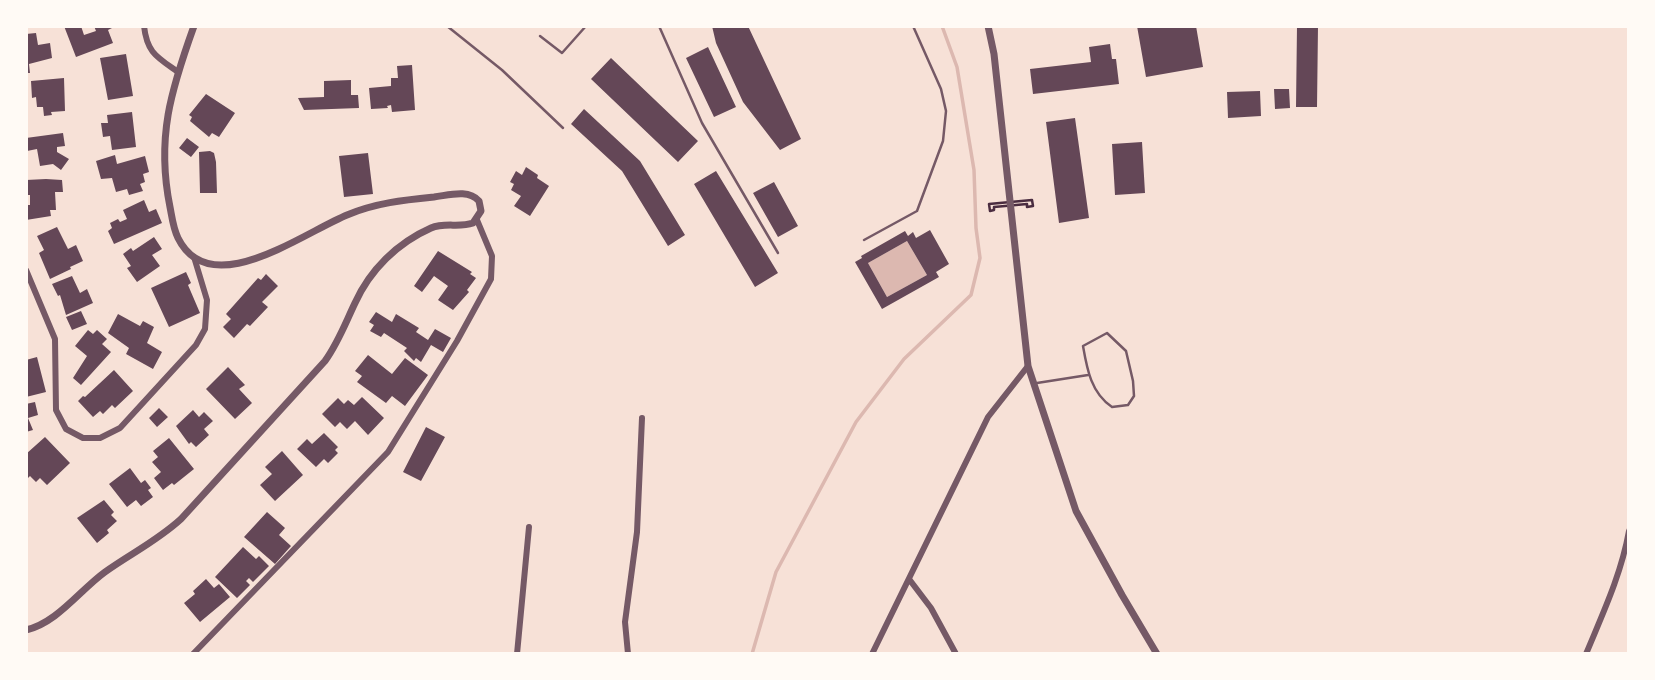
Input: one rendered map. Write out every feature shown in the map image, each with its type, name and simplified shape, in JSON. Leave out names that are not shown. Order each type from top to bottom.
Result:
[{"type":"street","points":[[144,26],[148,47],[155,56],[178,72]]},
{"type":"street","points":[[26,630],[46,622],[87,586],[158,538],[181,519],[325,362],[337,344],[361,290],[387,257],[430,229],[444,225],[469,225],[477,220],[481,211],[479,201],[467,193],[391,202],[349,214],[241,264],[211,265],[194,257],[182,245],[175,231],[165,177],[165,122],[194,26]]},
{"type":"street","points":[[988,26],[994,54],[1028,366],[1076,511],[1157,654]]},
{"type":"street","points":[[193,654],[388,452],[457,341],[491,279],[492,256],[477,220]]},
{"type":"street","points":[[26,270],[55,339],[56,410],[66,429],[82,438],[100,438],[120,428],[196,345],[205,329],[207,300],[194,257]]},
{"type":"street","points":[[872,654],[988,417],[1028,366]]},
{"type":"street","points":[[628,654],[625,622],[637,532],[642,418]]},
{"type":"street","points":[[517,654],[529,527]]},
{"type":"street","points":[[1586,654],[1615,589],[1629,531]]},
{"type":"street","points":[[909,579],[931,608],[956,654]]},
{"type":"lane","points":[[447,26],[502,70],[563,128]]},
{"type":"lane","points":[[540,36],[562,53],[586,26]]},
{"type":"lane","points":[[659,26],[702,122],[778,253]]},
{"type":"lane","points":[[864,240],[917,211],[946,128],[944,100],[913,26]]},
{"type":"lane","points":[[1107,333],[1126,351],[1134,396],[1128,405],[1112,407],[1102,401],[1088,375],[1083,346],[1107,333]]},
{"type":"lane","points":[[1033,383],[1088,375]]},
{"type":"shaded area","points":[[907,241],[927,275],[887,297],[868,263]]},
{"type":"building","points":[[64,26],[81,26],[84,35],[96,31],[94,26],[111,26],[108,30],[113,43],[76,57]]},
{"type":"building","points":[[712,26],[748,26],[801,139],[780,150],[743,102],[716,43]]},
{"type":"building","points":[[1137,26],[1196,26],[1203,67],[1146,77]]},
{"type":"building","points":[[1297,26],[1318,26],[1317,107],[1296,107]]},
{"type":"building","points":[[36,33],[38,45],[50,43],[52,58],[29,64],[30,73],[26,73],[26,34]]},
{"type":"building","points":[[1110,44],[1112,59],[1116,59],[1119,84],[1033,94],[1030,69],[1091,62],[1089,47]]},
{"type":"building","points":[[708,47],[736,107],[714,117],[686,58]]},
{"type":"building","points":[[126,54],[133,96],[108,100],[100,58]]},
{"type":"building","points":[[611,58],[698,141],[678,162],[591,79]]},
{"type":"building","points":[[412,65],[415,110],[392,112],[391,105],[387,106],[388,108],[371,109],[369,88],[391,86],[391,78],[398,78],[397,66]]},
{"type":"building","points":[[64,78],[65,111],[51,112],[52,115],[44,116],[43,107],[37,107],[36,97],[32,98],[31,81]]},
{"type":"building","points":[[351,80],[351,95],[358,95],[359,108],[304,110],[298,98],[324,97],[324,81]]},
{"type":"building","points":[[1274,89],[1289,89],[1290,108],[1275,109]]},
{"type":"building","points":[[1260,91],[1261,116],[1228,118],[1227,92]]},
{"type":"building","points":[[206,94],[235,113],[219,137],[212,133],[209,137],[190,121],[192,117],[189,115]]},
{"type":"building","points":[[584,109],[640,161],[685,235],[668,246],[622,171],[571,124]]},
{"type":"building","points":[[132,112],[136,147],[112,150],[110,136],[103,137],[101,123],[108,123],[107,115]]},
{"type":"building","points":[[1075,118],[1089,218],[1059,223],[1046,122]]},
{"type":"building","points":[[63,133],[65,146],[57,147],[57,152],[69,159],[61,170],[53,164],[40,166],[37,149],[27,151],[26,138]]},
{"type":"building","points":[[187,138],[199,147],[191,157],[179,148]]},
{"type":"building","points":[[1142,142],[1145,193],[1115,195],[1112,144]]},
{"type":"building","points":[[199,152],[214,153],[216,162],[217,193],[200,193]]},
{"type":"building","points":[[368,153],[373,194],[344,197],[339,156]]},
{"type":"building","points":[[115,155],[117,164],[145,156],[149,172],[143,174],[145,182],[140,184],[143,191],[129,195],[127,189],[116,192],[112,178],[101,179],[96,161]]},
{"type":"building","points":[[526,167],[549,186],[530,216],[514,206],[521,196],[511,190],[514,184],[510,182],[516,171],[522,175]]},
{"type":"building","points":[[716,171],[778,273],[755,287],[694,184]]},
{"type":"building","points":[[26,180],[62,180],[63,192],[55,192],[56,210],[50,210],[51,216],[26,220],[26,205],[30,205],[30,195],[26,195]]},
{"type":"building","points":[[774,182],[798,226],[778,237],[753,193]]},
{"type":"building","points":[[144,200],[149,212],[156,209],[162,223],[114,244],[108,231],[112,228],[110,223],[127,219],[123,210]]},
{"type":"building","points":[[57,227],[68,249],[76,245],[83,261],[50,279],[39,253],[44,250],[37,236]]},
{"type":"building","points":[[930,230],[949,264],[936,272],[939,277],[882,309],[855,262],[905,231],[908,236],[913,232],[916,238]],"holes":[[[907,241],[927,275],[887,297],[868,263]]]},
{"type":"building","points":[[154,237],[162,249],[152,255],[160,266],[137,282],[127,268],[131,266],[123,254],[131,248],[133,251]]},
{"type":"building","points":[[438,251],[472,272],[470,274],[476,278],[467,290],[469,292],[453,310],[438,300],[448,286],[434,276],[422,292],[414,286]]},
{"type":"building","points":[[186,272],[191,283],[188,285],[200,313],[169,327],[151,288]]},
{"type":"building","points":[[266,274],[278,286],[262,302],[268,307],[234,338],[223,327],[231,319],[226,314],[258,278],[261,280]]},
{"type":"building","points":[[72,276],[80,293],[87,289],[93,303],[66,315],[60,295],[58,296],[52,284]]},
{"type":"building","points":[[81,311],[87,324],[72,330],[66,317]]},
{"type":"building","points":[[376,312],[392,322],[396,314],[419,328],[416,332],[428,340],[435,329],[451,338],[443,352],[431,345],[421,362],[416,358],[414,361],[404,351],[407,348],[384,333],[381,337],[370,331],[374,325],[369,322]]},
{"type":"building","points":[[118,314],[140,326],[143,321],[154,327],[147,343],[162,352],[153,369],[126,354],[129,348],[108,333]]},
{"type":"building","points":[[88,330],[93,334],[97,330],[107,339],[102,344],[111,352],[81,385],[73,378],[87,356],[75,346]]},
{"type":"building","points":[[368,355],[392,374],[405,358],[428,375],[405,406],[392,396],[386,403],[357,382],[362,376],[355,371]]},
{"type":"building","points":[[37,357],[46,392],[26,397],[26,360]]},
{"type":"building","points":[[228,367],[245,385],[239,389],[252,403],[235,419],[206,389]]},
{"type":"building","points":[[114,370],[133,391],[115,408],[112,405],[103,414],[100,411],[93,417],[78,401]]},
{"type":"building","points":[[362,397],[384,418],[368,435],[355,421],[347,429],[340,422],[335,427],[322,414],[338,398],[344,404],[348,400],[354,405]]},
{"type":"building","points":[[35,402],[38,415],[28,418],[33,430],[26,432],[26,404]]},
{"type":"building","points":[[159,408],[168,417],[157,427],[149,418]]},
{"type":"building","points":[[193,410],[199,417],[204,412],[213,421],[204,429],[209,435],[196,447],[191,442],[189,444],[176,426]]},
{"type":"building","points":[[426,427],[445,437],[421,481],[403,472]]},
{"type":"building","points":[[324,433],[338,447],[335,450],[338,453],[328,463],[324,459],[316,467],[297,449],[307,439],[312,444]]},
{"type":"building","points":[[45,437],[70,463],[47,485],[40,478],[36,482],[26,476],[26,454]]},
{"type":"building","points":[[169,438],[194,469],[163,490],[154,478],[161,472],[152,462],[158,457],[153,451]]},
{"type":"building","points":[[282,451],[303,475],[275,501],[260,485],[272,474],[265,467]]},
{"type":"building","points":[[130,468],[141,483],[145,480],[151,488],[148,490],[153,497],[141,506],[136,500],[127,507],[109,484]]},
{"type":"building","points":[[104,500],[114,512],[111,515],[117,521],[107,530],[109,533],[97,543],[77,518]]},
{"type":"building","points":[[267,512],[285,528],[279,535],[291,546],[275,564],[244,537]]},
{"type":"building","points":[[243,547],[256,559],[259,556],[269,566],[253,582],[249,578],[246,581],[250,585],[237,598],[215,577]]},
{"type":"building","points":[[206,579],[214,588],[219,584],[230,597],[200,622],[184,603]]},
{"type":"waterway","points":[[752,654],[776,572],[856,422],[904,359],[971,295],[980,258],[974,170],[957,67],[942,26]]}]
